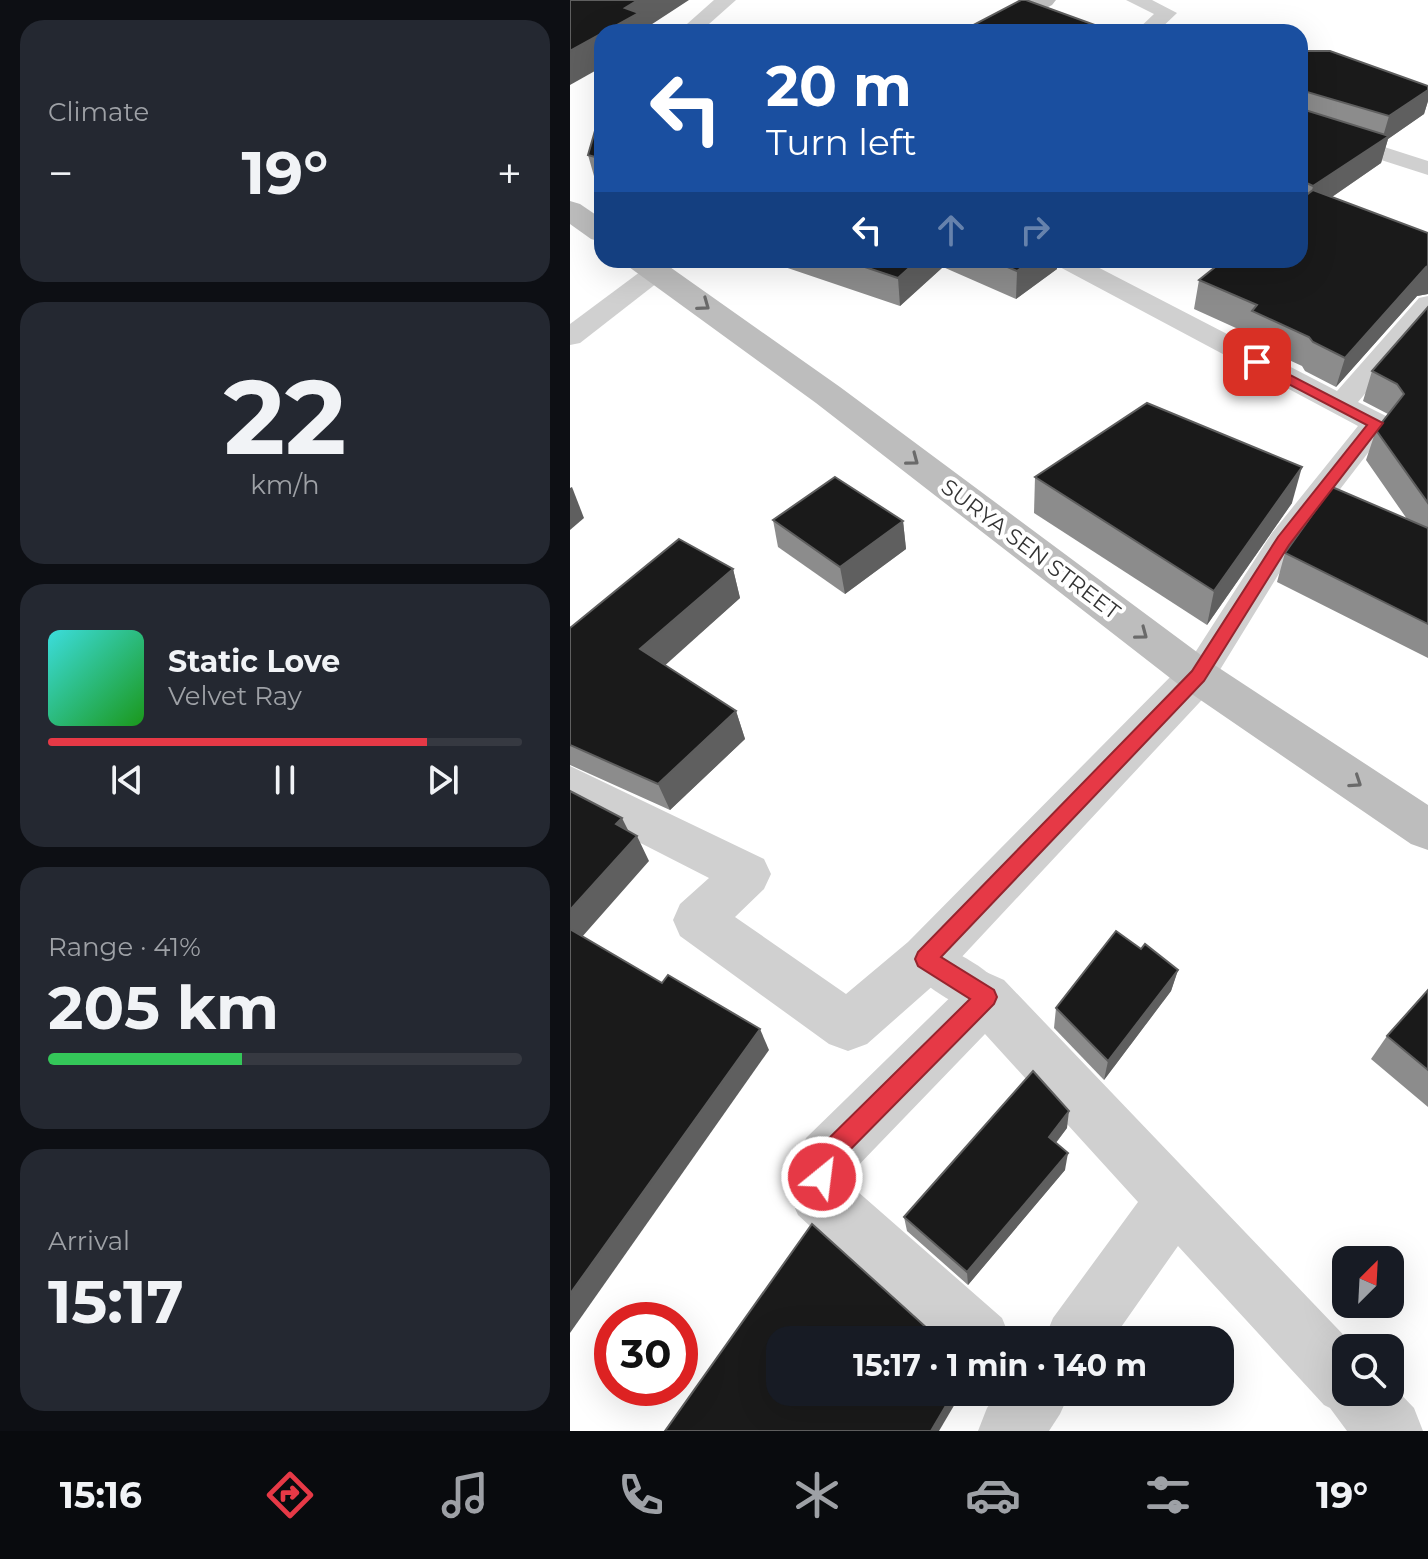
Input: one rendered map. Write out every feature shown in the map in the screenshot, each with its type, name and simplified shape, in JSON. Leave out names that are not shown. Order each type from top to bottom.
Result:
[{"type":"main road","points":[[999,24],[1044,0]]},
{"type":"main road","points":[[570,210],[594,227]]},
{"type":"main road","name":"SURYA SEN STREET","points":[[660,268],[1198,676],[1428,830]]},
{"type":"street","points":[[570,785],[747,874],[698,920],[848,1026],[926,959],[1198,676]]},
{"type":"street","points":[[964,1326],[818,1195],[826,1158],[986,997],[1332,1368]]},
{"type":"street","points":[[1085,1326],[1176,1199]]},
{"type":"street","points":[[1010,1431],[1028,1406]]},
{"type":"street","points":[[1368,1406],[1391,1431]]},
{"type":"lane","points":[[698,24],[726,0]]},
{"type":"lane","points":[[1136,0],[1167,13],[1154,24]]},
{"type":"lane","points":[[1308,130],[1428,168]]},
{"type":"lane","points":[[570,337],[650,268]]},
{"type":"lane","points":[[1080,268],[1376,423],[1283,541],[1198,676]]},
{"type":"lane","points":[[1339,406],[1428,304]]},
{"type":"lane","points":[[926,959],[986,997]]},
{"type":"building","points":[[570,0],[638,0],[625,8],[639,13],[619,24],[594,24],[594,38],[570,51]]},
{"type":"building","points":[[1026,0],[1092,24],[975,24]]},
{"type":"building","points":[[1308,51],[1330,51],[1428,86],[1428,90],[1389,116],[1308,92]]},
{"type":"building","points":[[1308,111],[1389,136],[1313,186],[1308,184]]},
{"type":"building","points":[[594,134],[594,157],[588,155]]},
{"type":"building","points":[[1313,190],[1428,233],[1428,266],[1345,358],[1309,337],[1252,311],[1257,305],[1199,280],[1214,268],[1308,268],[1308,194]]},
{"type":"building","points":[[868,268],[909,268],[898,278]]},
{"type":"building","points":[[1428,307],[1428,503],[1376,430],[1404,394],[1397,384],[1372,371]]},
{"type":"building","points":[[1147,403],[1302,467],[1214,591],[1035,477]]},
{"type":"building","points":[[835,477],[903,521],[840,567],[773,520]]},
{"type":"building","points":[[1332,487],[1428,528],[1428,624],[1285,553]]},
{"type":"building","points":[[679,539],[733,569],[640,649],[736,711],[658,784],[570,745],[570,628]]},
{"type":"building","points":[[570,791],[622,818],[616,824],[637,836],[570,910]]},
{"type":"building","points":[[570,929],[662,983],[668,975],[760,1029],[570,1294]]},
{"type":"building","points":[[1116,931],[1141,949],[1145,944],[1178,970],[1108,1061],[1056,1008]]},
{"type":"building","points":[[1428,990],[1428,1070],[1387,1036]]},
{"type":"building","points":[[1033,1071],[1069,1111],[1049,1137],[1068,1153],[967,1272],[904,1217]]},
{"type":"building","points":[[812,1224],[925,1326],[766,1326],[766,1406],[946,1406],[931,1431],[665,1431],[683,1406],[698,1406],[698,1385]]},
{"type":"route","points":[[822,1177],[826,1158],[986,997],[926,959],[1198,676],[1283,541],[1376,423],[1257,362]]}]
